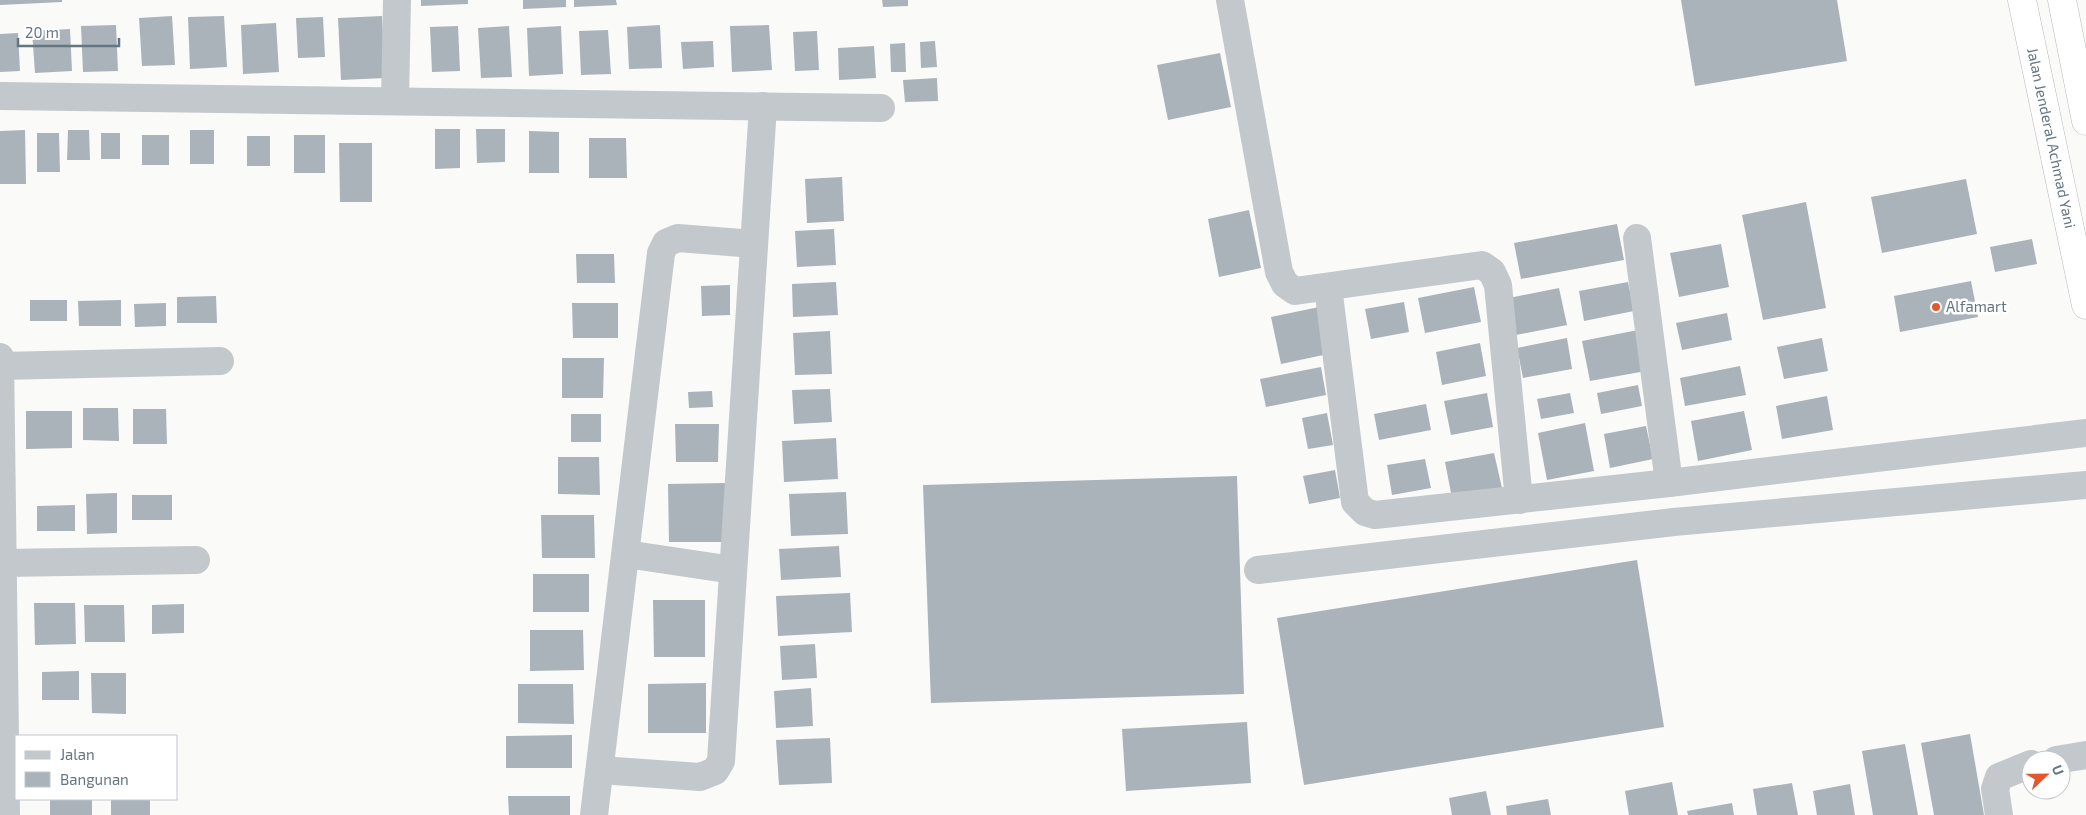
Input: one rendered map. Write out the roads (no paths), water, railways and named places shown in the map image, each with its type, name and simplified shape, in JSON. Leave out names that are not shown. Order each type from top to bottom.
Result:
[{"type":"highway","name":"Jalan Jenderal Achmad Yani","points":[[2022,0],[2086,305]]},
{"type":"highway","points":[[2062,0],[2086,121]]},
{"type":"street","points":[[395,101],[397,0]]},
{"type":"street","points":[[1230,0],[1279,272],[1285,284],[1295,291],[1482,265],[1492,272],[1498,285],[1519,500]]},
{"type":"street","points":[[0,96],[881,108]]},
{"type":"street","points":[[600,770],[700,777],[715,770],[720,761],[763,106]]},
{"type":"street","points":[[594,815],[661,253],[666,243],[678,238],[754,244]]},
{"type":"street","points":[[1637,238],[1669,483]]},
{"type":"street","points":[[1328,287],[1355,502],[1365,512],[1375,515],[1669,483],[2086,433]]},
{"type":"street","points":[[0,357],[2,564],[11,743],[6,815]]},
{"type":"street","points":[[0,366],[220,361]]},
{"type":"street","points":[[1258,570],[1674,522],[2086,485]]},
{"type":"street","points":[[626,554],[733,570]]},
{"type":"street","points":[[2,564],[196,560]]},
{"type":"street","points":[[2071,758],[2086,755]]},
{"type":"street","points":[[1999,815],[1995,789],[1999,777],[2021,768]]},
{"type":"place","name":"Alfamart","points":[[1936,307]]}]
